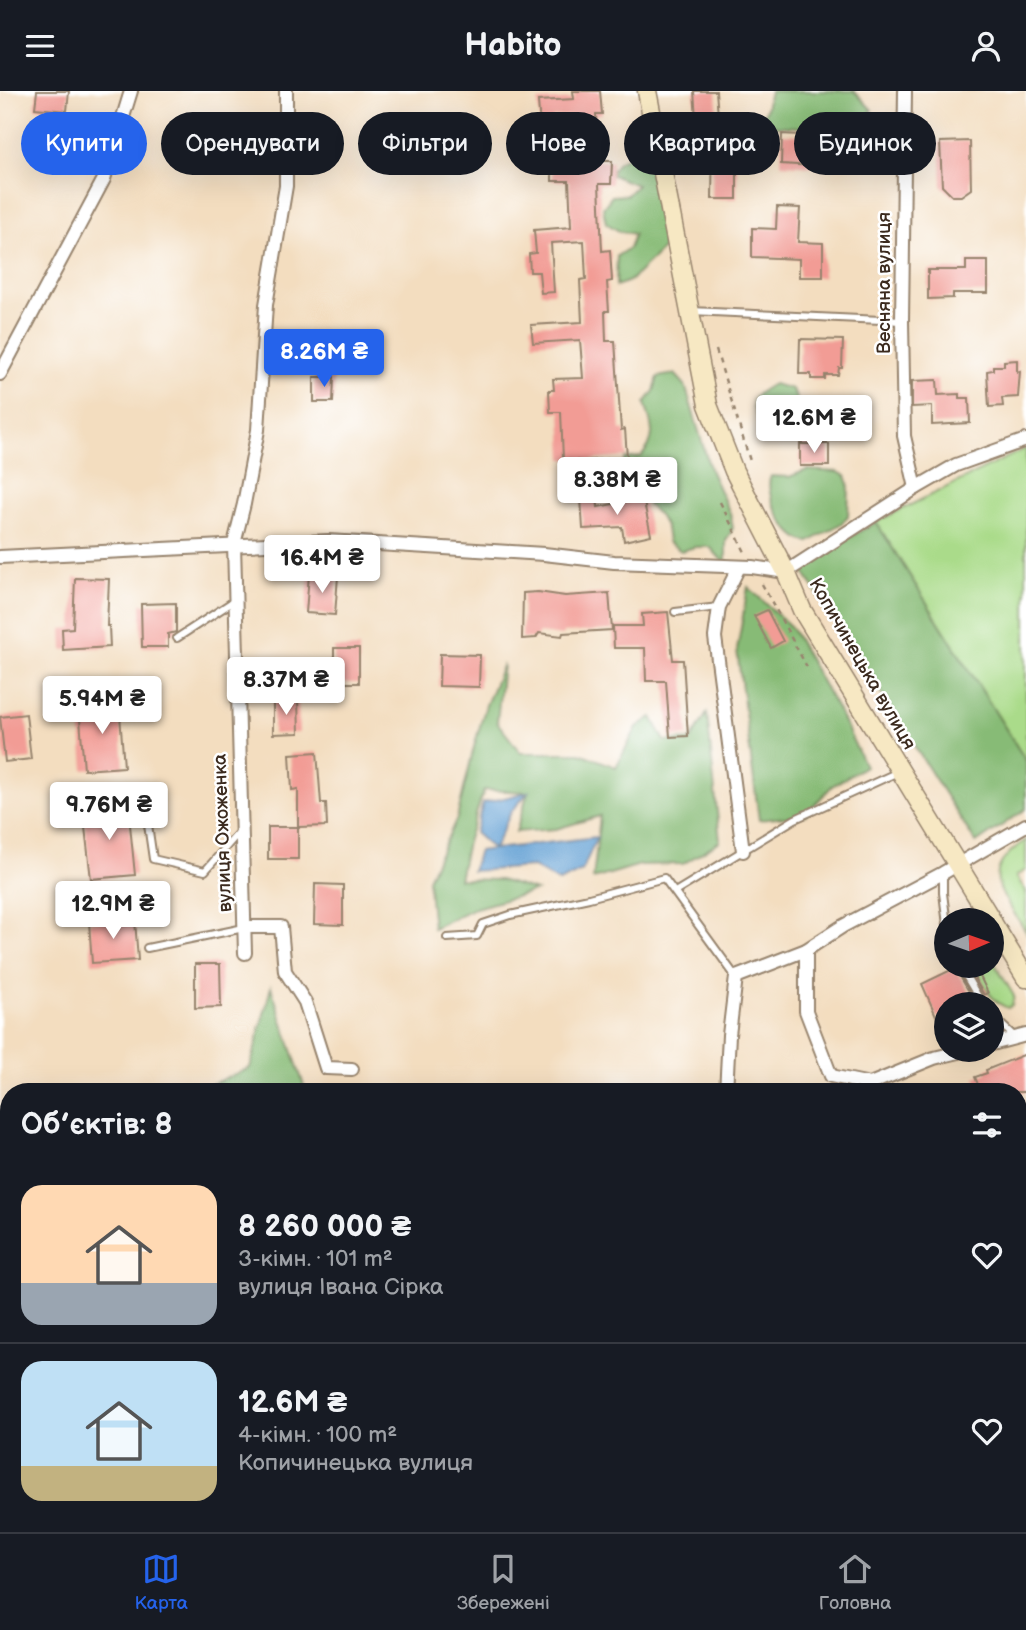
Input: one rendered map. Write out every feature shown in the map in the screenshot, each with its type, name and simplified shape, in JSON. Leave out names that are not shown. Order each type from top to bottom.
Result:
[{"type":"main road","name":"Копичинецька вулиця","points":[[647,91],[689,311],[713,416],[734,471],[786,572],[802,610],[863,705],[951,869],[982,908]]},
{"type":"main road","name":"Копичинецька вулиця","points":[[1004,941],[1026,978]]},
{"type":"street","points":[[0,375],[104,179],[131,91]]},
{"type":"street","name":"вулиця Ожоженка","points":[[245,953],[234,544],[258,430],[266,305],[286,185],[286,91]]},
{"type":"street","name":"Весняна вулиця","points":[[905,91],[902,321],[904,436],[916,488]]},
{"type":"street","points":[[0,557],[328,541],[786,572],[956,465],[1026,440]]},
{"type":"street","points":[[739,567],[719,607],[715,636],[743,851]]},
{"type":"street","points":[[726,1083],[736,977],[806,950],[843,926],[951,869],[1026,825]]},
{"type":"street","points":[[246,927],[281,927],[285,971],[305,1002],[326,1068],[352,1069]]},
{"type":"street","points":[[806,950],[806,1011],[831,1076],[865,1083]]},
{"type":"street","points":[[1004,1041],[1021,1036]]},
{"type":"street","points":[[872,1083],[934,1058]]},
{"type":"lane","points":[[689,311],[902,321]]},
{"type":"lane","points":[[177,638],[236,600]]},
{"type":"lane","points":[[674,612],[719,607]]},
{"type":"lane","points":[[675,892],[795,819],[900,771]]},
{"type":"lane","points":[[144,797],[153,859],[205,871],[242,830]]},
{"type":"lane","points":[[945,908],[943,893],[951,869]]},
{"type":"lane","points":[[447,938],[477,936],[483,924],[510,915],[664,878],[736,977]]},
{"type":"lane","points":[[147,948],[246,927]]},
{"type":"lane","points":[[1004,1024],[1021,1036]]},
{"type":"path","points":[[714,345],[752,466]]},
{"type":"green space","points":[[770,91],[854,91],[872,110],[794,112],[794,127],[780,126],[780,112],[765,112]]},
{"type":"green space","points":[[624,159],[624,175],[655,175],[666,234],[663,249],[630,281],[616,286],[617,256],[629,248],[634,234],[619,231],[606,223],[603,208],[612,196],[627,195],[637,185],[610,174],[618,162]]},
{"type":"green space","points":[[675,374],[685,385],[711,472],[730,513],[733,528],[726,541],[726,565],[710,547],[681,551],[668,542],[666,528],[659,515],[648,505],[643,490],[619,472],[626,459],[641,457],[650,443],[652,431],[645,403],[654,391],[658,377]]},
{"type":"green space","points":[[773,384],[792,389],[800,406],[820,415],[818,429],[809,432],[761,428],[753,401],[759,393]]},
{"type":"green space","points":[[1026,448],[1026,761],[876,522]]},
{"type":"green space","points":[[807,470],[838,472],[846,476],[849,484],[848,516],[842,523],[809,542],[793,534],[779,516],[769,484],[771,476],[789,477]]},
{"type":"green space","points":[[876,522],[1026,761],[1026,809],[976,843],[800,566]]},
{"type":"green space","points":[[748,587],[791,627],[842,718],[865,766],[832,786],[805,815],[759,820],[737,650]]},
{"type":"green space","points":[[503,664],[497,722],[521,753],[580,753],[616,767],[637,727],[652,717],[665,741],[691,740],[707,713],[720,841],[683,864],[640,865],[593,879],[600,816],[556,829],[516,832],[528,792],[484,790],[467,842],[459,879],[500,880],[536,891],[472,909],[433,928],[428,879],[457,818],[486,705]]},
{"type":"green space","points":[[1026,840],[1026,870],[1016,876],[1026,891],[1026,932],[1002,894],[998,873],[1011,852]]},
{"type":"green space","points":[[981,978],[1003,978],[1014,996],[1012,1005],[1008,1008],[1004,1006],[1004,992],[988,992]]},
{"type":"green space","points":[[271,987],[303,1083],[214,1083],[250,1068]]},
{"type":"water","points":[[528,792],[511,812],[494,849],[597,837],[582,871],[559,882],[533,867],[472,871],[479,851],[493,849],[475,833],[483,803]]},
{"type":"building","points":[[37,91],[69,91],[67,111],[35,108]]},
{"type":"building","points":[[573,91],[600,91],[602,112],[539,112],[538,101],[574,99]]},
{"type":"building","points":[[694,91],[716,91],[718,112],[696,112]]},
{"type":"building","points":[[782,134],[794,135],[794,165],[781,164]]},
{"type":"building","points":[[970,141],[971,189],[961,196],[952,196],[942,186],[940,142]]},
{"type":"building","points":[[612,161],[611,184],[599,184],[602,251],[610,250],[612,281],[607,282],[609,311],[605,311],[606,341],[615,341],[621,430],[625,429],[627,457],[583,461],[563,459],[561,412],[550,412],[549,390],[554,390],[553,379],[583,378],[580,340],[533,343],[531,325],[582,322],[580,280],[586,279],[584,241],[551,243],[554,292],[541,293],[539,272],[530,272],[529,254],[536,253],[534,230],[571,227],[569,181],[552,181],[552,175],[610,175]]},
{"type":"building","points":[[712,175],[737,175],[737,199],[712,199]]},
{"type":"building","points":[[777,207],[800,208],[798,242],[823,243],[823,277],[799,277],[799,259],[752,257],[752,228],[776,229]]},
{"type":"building","points":[[966,261],[988,261],[988,293],[953,293],[953,298],[928,299],[928,270],[966,270]]},
{"type":"building","points":[[800,339],[843,340],[842,368],[839,368],[838,375],[811,379],[811,374],[799,374]]},
{"type":"building","points":[[1017,360],[1017,372],[1020,371],[1018,397],[1002,398],[1003,406],[989,407],[987,371],[993,370],[993,366],[1004,366],[1004,361]]},
{"type":"building","points":[[314,377],[334,377],[333,402],[314,402]]},
{"type":"building","points":[[937,380],[938,395],[959,394],[959,398],[969,398],[970,423],[932,425],[932,406],[912,407],[912,381]]},
{"type":"building","points":[[800,444],[829,444],[829,466],[800,466]]},
{"type":"building","points":[[597,497],[598,507],[643,498],[651,535],[624,541],[622,527],[583,529],[581,498]]},
{"type":"building","points":[[309,574],[338,576],[335,615],[306,613]]},
{"type":"building","points":[[75,578],[109,579],[107,626],[110,647],[63,650],[62,629],[73,628]]},
{"type":"building","points":[[523,593],[565,596],[609,593],[612,630],[563,633],[562,636],[539,633],[536,638],[522,639]]},
{"type":"building","points":[[176,603],[176,632],[168,634],[168,647],[142,647],[141,604]]},
{"type":"building","points":[[767,610],[783,641],[771,648],[754,616]]},
{"type":"building","points":[[668,612],[673,660],[683,660],[688,736],[670,737],[666,681],[646,681],[645,648],[614,648],[613,626],[643,626],[642,614]]},
{"type":"building","points":[[334,648],[359,648],[359,683],[334,683]]},
{"type":"building","points":[[440,654],[480,655],[479,687],[439,686]]},
{"type":"building","points":[[273,700],[298,700],[299,733],[273,734]]},
{"type":"building","points":[[119,702],[124,767],[84,770],[79,706]]},
{"type":"building","points":[[26,714],[31,759],[5,762],[0,717]]},
{"type":"building","points":[[317,752],[321,803],[326,803],[327,826],[298,827],[298,789],[292,790],[290,754]]},
{"type":"building","points":[[128,805],[135,875],[91,879],[83,810]]},
{"type":"building","points":[[268,827],[298,827],[298,859],[268,859]]},
{"type":"building","points":[[315,884],[343,885],[343,925],[314,924]]},
{"type":"building","points":[[135,920],[138,960],[92,963],[89,922]]},
{"type":"building","points":[[195,964],[220,964],[221,1007],[195,1008]]},
{"type":"building","points":[[934,978],[961,978],[969,992],[934,992],[934,1011],[922,984]]},
{"type":"building","points":[[974,978],[981,978],[988,992],[982,992]]},
{"type":"building","points":[[1026,1054],[1026,1083],[977,1083],[975,1077],[987,1073],[986,1070]]}]
